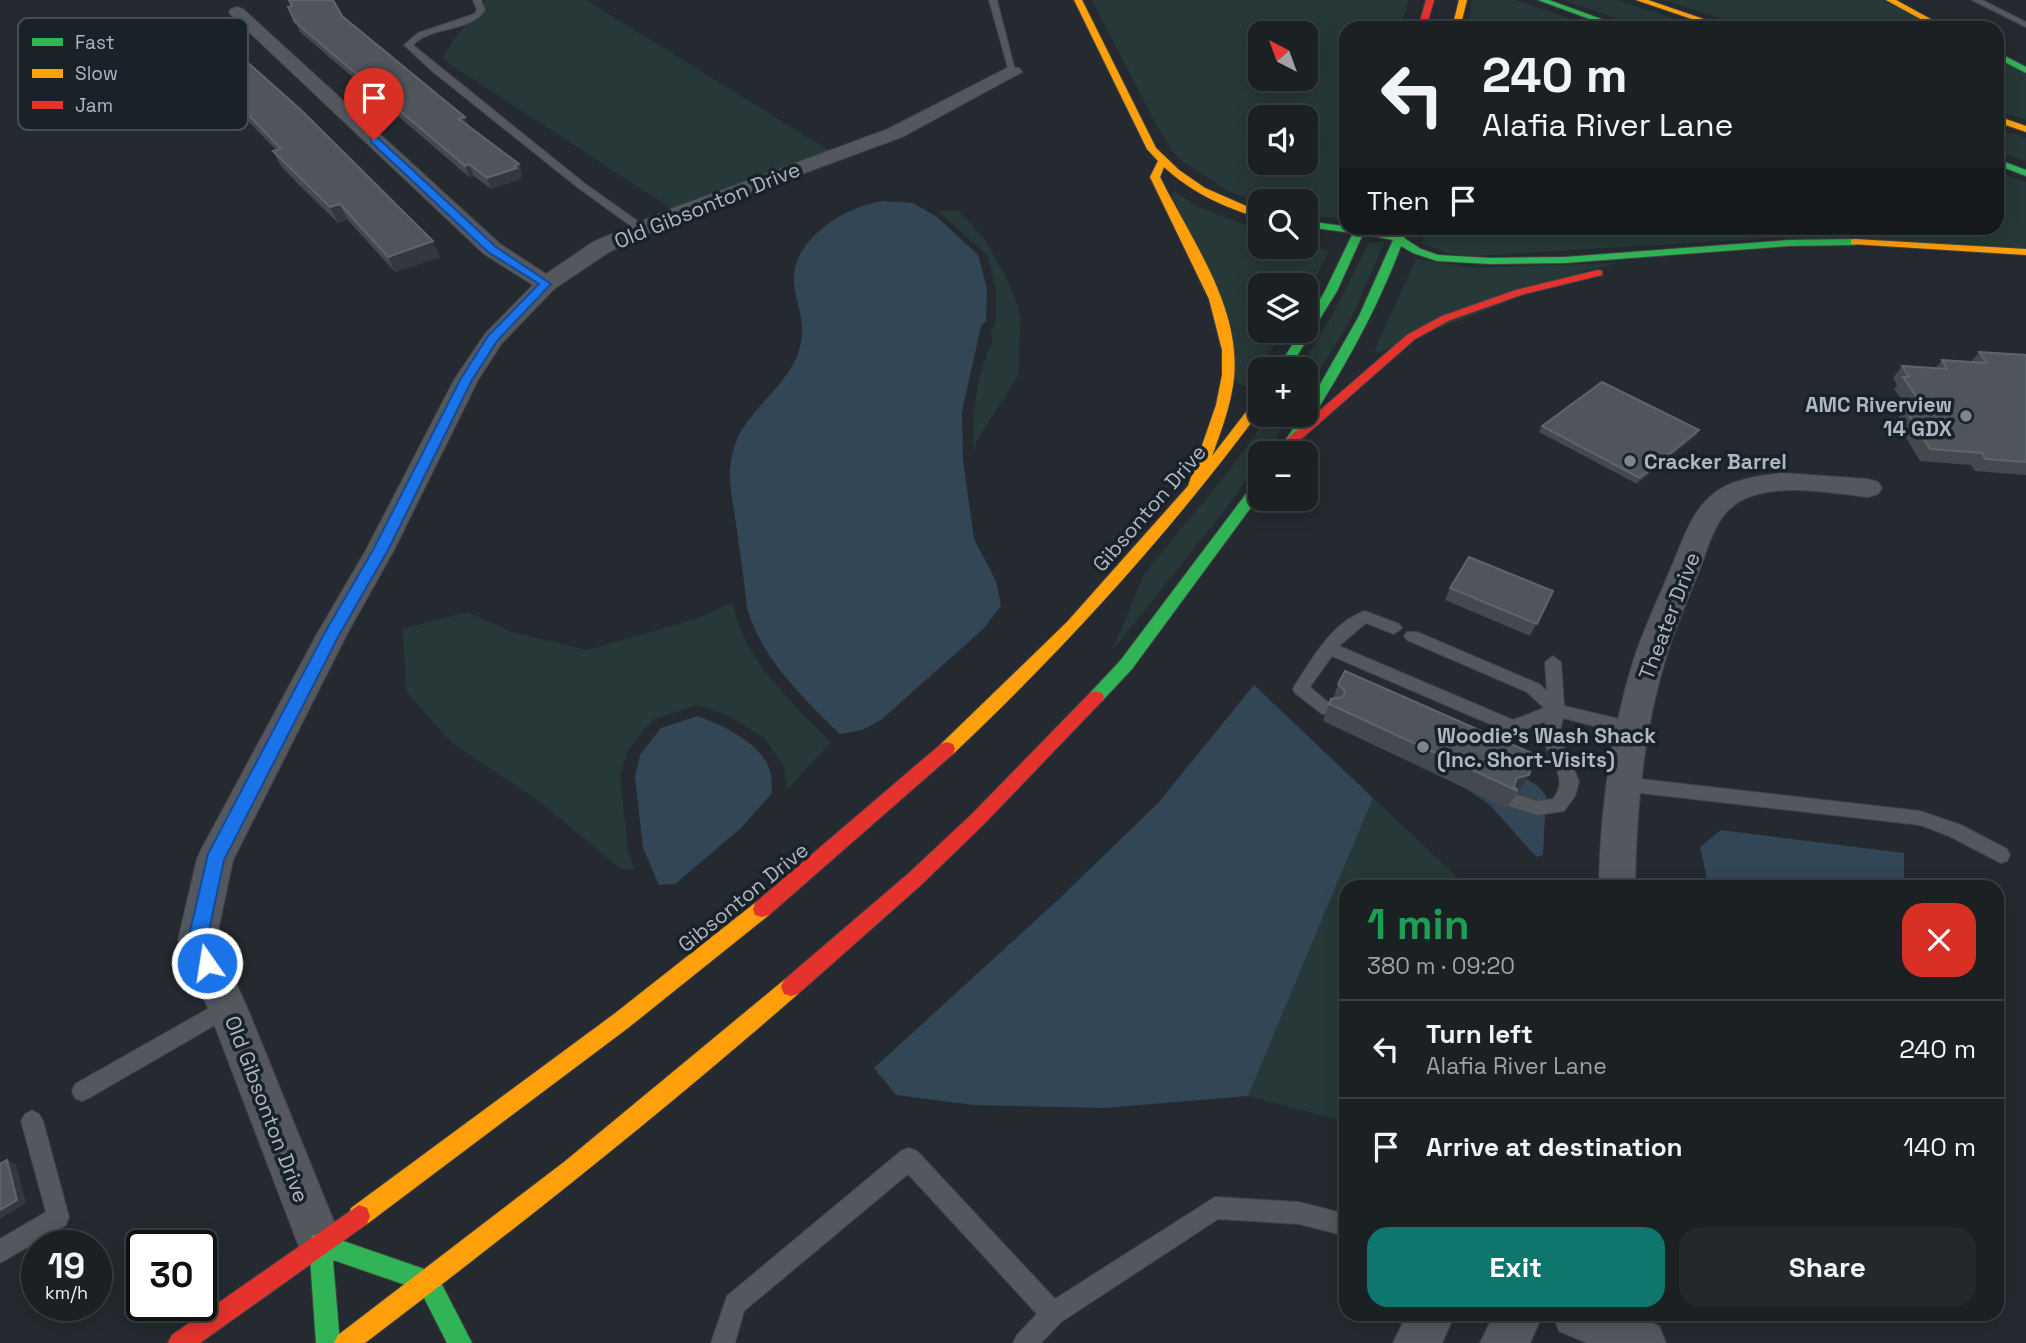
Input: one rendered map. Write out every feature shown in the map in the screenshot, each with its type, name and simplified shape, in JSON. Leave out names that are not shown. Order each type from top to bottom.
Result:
[{"type":"main road","points":[[1078,0],[1152,149],[1162,162],[1198,189],[1248,210]]},
{"type":"main road","points":[[1424,21],[1430,0]]},
{"type":"main road","points":[[1458,21],[1463,0]]},
{"type":"main road","points":[[1542,0],[1602,21]]},
{"type":"main road","points":[[1640,0],[1704,21]]},
{"type":"main road","points":[[1890,0],[1930,21]]},
{"type":"main road","points":[[2004,59],[2026,70]]},
{"type":"main road","points":[[2004,121],[2026,129]]},
{"type":"main road","points":[[1162,162],[1154,177],[1212,297],[1228,343],[1226,388],[1193,492]]},
{"type":"main road","points":[[2004,165],[2026,173]]},
{"type":"main road","points":[[1318,225],[1339,226]]},
{"type":"main road","points":[[1291,357],[1320,312],[1357,235]]},
{"type":"main road","points":[[1292,441],[1327,388],[1371,307],[1401,235]]},
{"type":"main road","points":[[1405,235],[1420,253],[1449,260],[1485,261],[1685,252],[1832,241],[1924,243],[2026,252]]},
{"type":"main road","points":[[1318,239],[1349,253]]},
{"type":"main road","points":[[1294,438],[1411,337],[1446,318],[1520,292],[1685,252]]},
{"type":"main road","name":"Gibsonton Drive","points":[[180,1343],[458,1146],[610,1031],[802,877],[981,717],[1114,582],[1193,492],[1248,418]]},
{"type":"main road","points":[[346,1343],[536,1200],[685,1080],[915,879],[978,819],[1126,665],[1248,501]]},
{"type":"main road","points":[[328,1343],[320,1244],[428,1281],[460,1343]]},
{"type":"street","points":[[237,12],[243,18]]},
{"type":"street","points":[[248,22],[492,249],[546,284]]},
{"type":"street","name":"Old Gibsonton Drive","points":[[320,1244],[227,1007],[197,940],[215,859],[332,634],[380,550],[466,380],[493,339],[546,284],[601,247],[895,133],[1013,72]]},
{"type":"street","name":"Theater Drive","points":[[1617,880],[1623,785],[1632,729],[1646,672],[1662,626],[1703,525],[1720,502],[1731,494],[1767,484],[1814,483],[1868,488]]},
{"type":"street","points":[[1417,1343],[1428,1321]]},
{"type":"street","points":[[1504,1343],[1516,1321]]},
{"type":"street","points":[[1592,1321],[1642,1343]]},
{"type":"lane","points":[[477,0],[481,10],[477,16],[424,33],[410,40],[408,45],[437,72],[520,135],[592,196],[642,229]]},
{"type":"lane","points":[[993,0],[1013,72]]},
{"type":"lane","points":[[1976,0],[2026,25]]},
{"type":"lane","points":[[1328,709],[1301,690],[1328,648],[1350,624],[1365,617],[1394,628]]},
{"type":"lane","points":[[1412,636],[1533,688],[1556,710],[1632,729]]},
{"type":"lane","points":[[1328,648],[1513,727],[1556,710]]},
{"type":"lane","points":[[1515,801],[1536,808],[1559,806],[1566,796],[1570,781],[1551,736],[1556,710],[1553,662]]},
{"type":"lane","points":[[1623,785],[1920,818],[1955,830],[2001,855]]},
{"type":"lane","points":[[82,1091],[227,1007]]},
{"type":"lane","points":[[0,1252],[58,1217],[32,1121]]},
{"type":"lane","points":[[723,1343],[735,1304],[909,1159],[1053,1314]]},
{"type":"lane","points":[[1025,1343],[1053,1314],[1215,1208],[1299,1213],[1339,1223]]},
{"type":"shaded area","points":[[486,0],[586,0],[830,151],[672,209],[442,59]]},
{"type":"shaded area","points":[[1092,0],[1409,0],[1402,21],[1339,21],[1339,217],[1318,217],[1318,189],[1248,189],[1248,199],[1230,192],[1183,162],[1173,152],[1157,126]]},
{"type":"shaded area","points":[[1472,0],[1516,0],[1577,21],[1469,21]]},
{"type":"shaded area","points":[[1563,0],[1618,0],[1682,21],[1624,21]]},
{"type":"shaded area","points":[[1664,0],[1883,0],[1922,21],[1728,21]]},
{"type":"shaded area","points":[[2004,63],[2026,74],[2026,120],[2004,112]]},
{"type":"shaded area","points":[[2004,130],[2026,138],[2026,161],[2004,153]]},
{"type":"shaded area","points":[[2004,174],[2026,182],[2026,249],[1774,238],[1475,256],[1449,254],[1421,243],[1424,235],[2004,235]]},
{"type":"shaded area","points":[[1174,191],[1200,208],[1248,226],[1248,259],[1318,259],[1318,247],[1329,252],[1318,273],[1248,273],[1248,343],[1275,343],[1266,357],[1248,357],[1247,386],[1237,384],[1171,194]]},
{"type":"shaded area","points":[[938,211],[959,211],[986,241],[1008,281],[1021,316],[1018,376],[976,442],[974,454],[976,396],[982,368],[993,341],[990,333],[996,322],[996,288],[987,255]]},
{"type":"shaded area","points":[[1385,241],[1352,317],[1318,373],[1318,357],[1307,357],[1318,343],[1369,243]]},
{"type":"shaded area","points":[[1416,259],[1474,268],[1617,263],[1585,271],[1379,352],[1374,351]]},
{"type":"shaded area","points":[[1260,427],[1283,427],[1273,441],[1250,441]]},
{"type":"shaded area","points":[[1248,444],[1248,478],[1112,651],[1144,574]]},
{"type":"shaded area","points":[[733,602],[737,622],[757,660],[801,713],[831,742],[787,790],[784,766],[764,738],[727,715],[697,705],[653,720],[628,750],[620,775],[628,851],[635,869],[621,869],[535,798],[452,743],[407,693],[402,629],[467,612],[512,632],[587,650],[696,619]]},
{"type":"shaded area","points":[[1373,798],[1461,880],[1339,880],[1339,1120],[1248,1096]]},
{"type":"water","points":[[884,201],[913,203],[937,217],[978,255],[987,288],[986,321],[981,326],[962,411],[963,461],[974,539],[996,581],[1001,606],[982,630],[881,720],[862,730],[840,734],[785,677],[754,627],[747,608],[730,466],[739,435],[746,423],[783,379],[797,355],[802,324],[794,274],[805,247],[827,224],[856,209]]},
{"type":"water","points":[[1254,685],[1373,798],[1248,1096],[1105,1108],[974,1105],[896,1095],[874,1068],[1059,899],[1158,803]]},
{"type":"water","points":[[698,716],[729,730],[759,752],[770,771],[772,793],[741,828],[675,884],[659,885],[643,848],[635,777],[640,755],[661,728]]},
{"type":"water","points":[[1520,775],[1538,786],[1546,796],[1543,855],[1536,857],[1490,805],[1459,784]]},
{"type":"water","points":[[1721,830],[1904,853],[1904,880],[1707,880],[1700,847]]},
{"type":"building","points":[[289,0],[333,0],[342,16],[465,117],[459,119],[519,164],[514,166],[517,168],[487,178],[469,164],[465,166],[295,22],[288,7],[292,6]]},
{"type":"building","points":[[248,63],[301,110],[433,241],[388,257],[340,204],[330,207],[273,151],[281,149],[248,114]]},
{"type":"building","name":"AMC Riverview 14 GDX","points":[[1979,352],[2026,355],[2026,462],[1985,459],[1982,453],[1930,449],[1905,409],[1919,410],[1911,399],[1918,399],[1903,377],[1909,377],[1902,366],[1947,369],[1942,360],[1987,363]]},
{"type":"building","name":"Cracker Barrel","points":[[1602,382],[1699,430],[1640,478],[1542,426]]},
{"type":"building","points":[[1469,557],[1553,591],[1537,624],[1450,588]]},
{"type":"building","points":[[1345,671],[1536,755],[1529,775],[1517,778],[1514,786],[1518,791],[1329,704],[1331,699],[1343,697],[1345,691],[1338,684]]},
{"type":"building","points":[[7,1160],[17,1200],[0,1210],[0,1164]]},
{"type":"traffic: fast","points":[[1542,0],[1602,21]]},
{"type":"traffic: fast","points":[[2004,59],[2026,70]]},
{"type":"traffic: fast","points":[[2004,165],[2026,173]]},
{"type":"traffic: fast","points":[[1318,226],[1339,228]]},
{"type":"traffic: fast","points":[[1290,357],[1331,291],[1358,235]]},
{"type":"traffic: fast","points":[[1392,235],[1417,251],[1437,258],[1490,261],[1565,260],[1789,243],[1855,242]]},
{"type":"traffic: fast","points":[[1291,441],[1365,316],[1400,235]]},
{"type":"traffic: fast","points":[[1096,697],[1126,665],[1248,501]]},
{"type":"traffic: fast","points":[[320,1244],[428,1281],[460,1343]]},
{"type":"traffic: fast","points":[[320,1244],[328,1343]]},
{"type":"traffic: slow","points":[[1078,0],[1152,149],[1188,182],[1229,204],[1248,211]]},
{"type":"traffic: slow","points":[[1458,21],[1463,0]]},
{"type":"traffic: slow","points":[[1640,0],[1704,21]]},
{"type":"traffic: slow","points":[[1890,0],[1930,21]]},
{"type":"traffic: slow","points":[[2004,121],[2026,129]]},
{"type":"traffic: slow","points":[[1162,162],[1155,177],[1215,299],[1228,350],[1228,375],[1223,405],[1193,492]]},
{"type":"traffic: slow","points":[[1855,242],[2026,252]]},
{"type":"traffic: slow","points":[[947,749],[1073,626],[1189,495],[1248,418]]},
{"type":"traffic: slow","points":[[359,1216],[621,1021],[762,909]]},
{"type":"traffic: slow","points":[[346,1343],[572,1170],[683,1080],[791,987]]},
{"type":"traffic: jam","points":[[1424,21],[1430,0]]},
{"type":"traffic: jam","points":[[1294,438],[1411,337],[1446,318],[1520,292],[1598,273]]},
{"type":"traffic: jam","points":[[791,987],[915,879],[978,819],[1096,697]]},
{"type":"traffic: jam","points":[[762,909],[947,749]]},
{"type":"traffic: jam","points":[[180,1343],[359,1216]]},
{"type":"place","name":"AMC Riverview 14 GDX","points":[[1966,416]]},
{"type":"place","name":"Cracker Barrel","points":[[1630,461]]},
{"type":"place","name":"Woodie's Wash Shack (Inc. Short-Visits)","points":[[1423,747]]},
{"type":"route","points":[[207,963],[197,940],[215,859],[332,634],[380,550],[466,380],[493,339],[546,284],[492,249],[374,140]]}]
